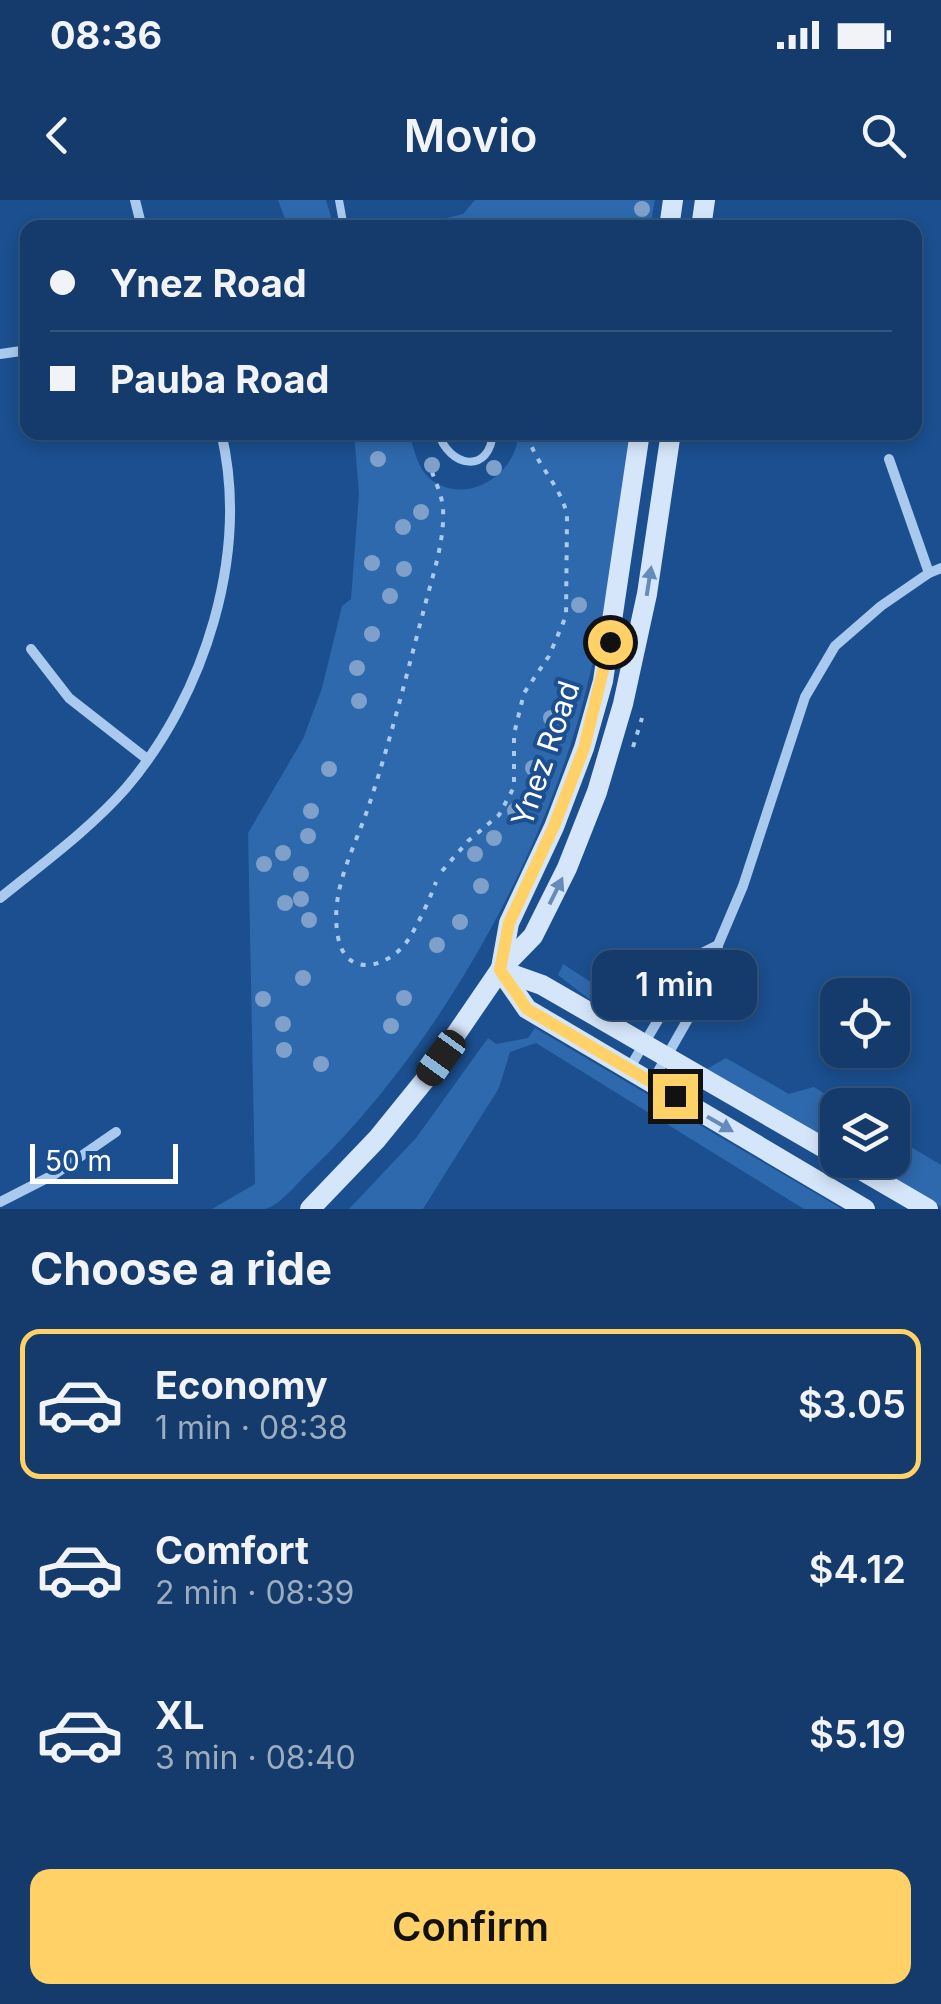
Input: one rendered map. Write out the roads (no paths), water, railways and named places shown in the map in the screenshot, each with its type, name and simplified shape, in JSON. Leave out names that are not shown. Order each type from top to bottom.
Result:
[{"type":"main road","name":"Ynez Road","points":[[500,970],[509,923],[554,826],[584,748],[603,681],[639,440]]},
{"type":"main road","name":"Ynez Road","points":[[310,1209],[365,1153],[424,1081],[500,970],[533,936],[568,868],[598,792],[624,704],[647,594],[671,440]]},
{"type":"main road","points":[[500,970],[542,985],[820,1145]]},
{"type":"main road","points":[[500,970],[527,1009],[865,1209]]},
{"type":"main road","points":[[875,1178],[928,1209]]},
{"type":"street","points":[[0,898],[124,789],[170,725],[213,624],[226,569],[230,500],[221,440]]},
{"type":"street","points":[[889,459],[929,573]]},
{"type":"street","points":[[652,1082],[716,970],[718,945],[744,886],[804,697],[834,646],[882,606],[941,568]]},
{"type":"street","points":[[31,648],[69,698],[146,759]]},
{"type":"street","points":[[629,1069],[696,956],[718,945]]},
{"type":"street","points":[[0,1202],[55,1174],[116,1132]]},
{"type":"lane","points":[[442,440],[450,454],[462,462],[475,462],[484,456],[493,440]]}]
